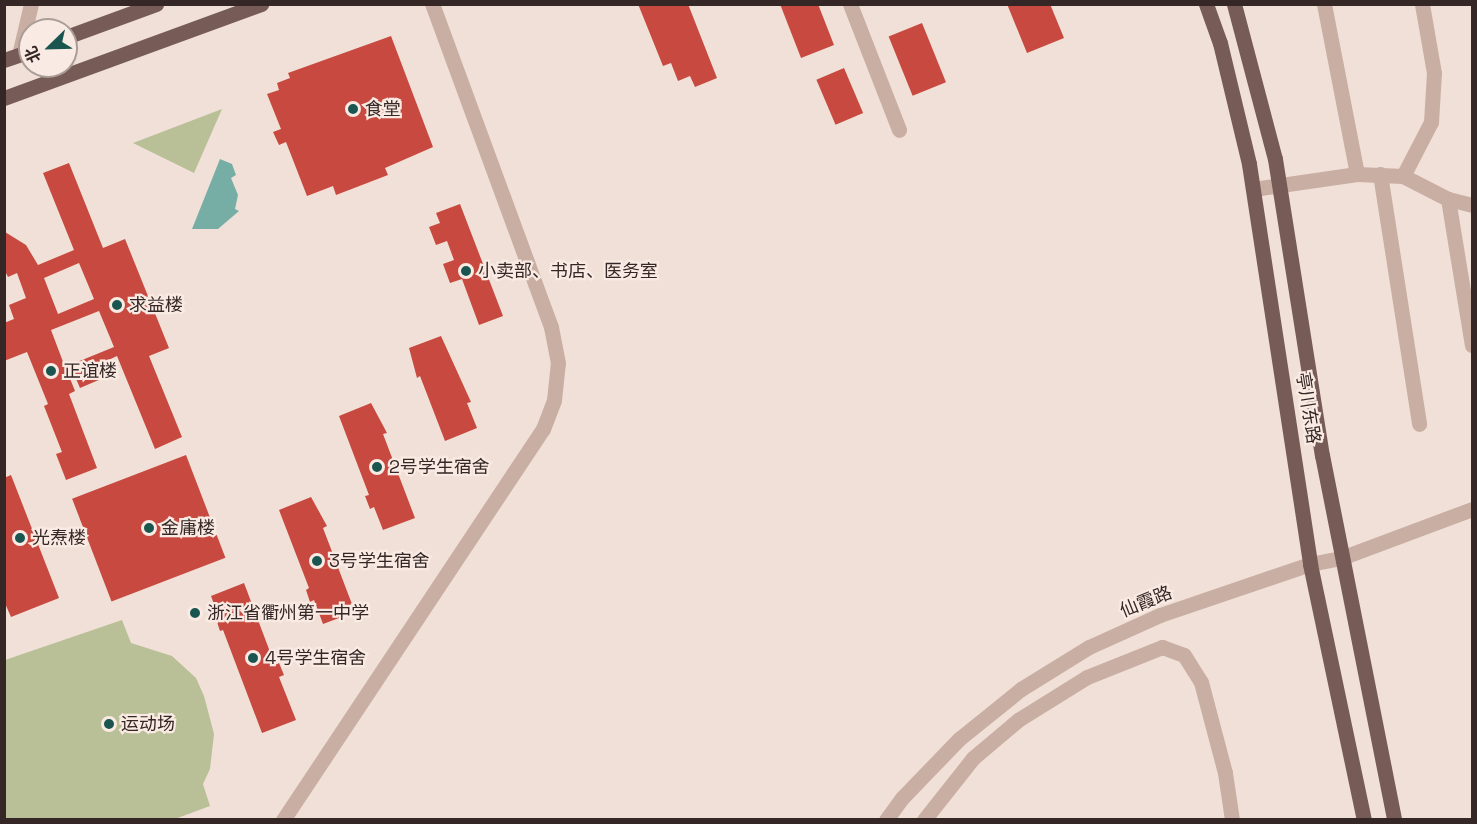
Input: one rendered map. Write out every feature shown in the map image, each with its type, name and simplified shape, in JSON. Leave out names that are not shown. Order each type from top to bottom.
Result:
[{"type":"main road","points":[[78,33],[156,4]]},
{"type":"main road","points":[[4,98],[261,4]]},
{"type":"main road","name":"亭川东路","points":[[1206,4],[1220,44],[1253,189],[1310,564],[1364,819]]},
{"type":"main road","name":"亭川东路","points":[[1234,4],[1279,184],[1341,558],[1394,819]]},
{"type":"street","points":[[283,819],[543,429],[554,400],[558,363],[551,327],[432,4]]},
{"type":"street","points":[[850,4],[900,130]]},
{"type":"street","points":[[1324,4],[1357,174]]},
{"type":"street","points":[[1403,176],[1431,122],[1434,73],[1422,4]]},
{"type":"street","points":[[1253,189],[1357,174],[1380,174],[1403,176],[1448,199],[1473,205]]},
{"type":"street","points":[[1380,174],[1419,424]]},
{"type":"street","points":[[1448,199],[1473,345]]},
{"type":"street","name":"仙霞路","points":[[886,819],[902,798],[959,739],[1021,689],[1089,648],[1160,615],[1310,564],[1341,558],[1473,509]]},
{"type":"street","points":[[924,819],[974,758],[1018,720],[1087,677],[1162,647],[1184,655],[1201,682],[1225,773],[1232,819]]},
{"type":"green space","points":[[222,109],[194,173],[133,143]]},
{"type":"green space","name":"运动场","points":[[122,620],[131,643],[172,656],[196,678],[204,696],[214,734],[210,769],[203,784],[210,806],[175,819],[5,819],[5,660]]},
{"type":"water","points":[[220,159],[232,164],[236,175],[231,178],[238,195],[235,209],[239,211],[218,229],[192,229]]},
{"type":"building","points":[[638,4],[688,4],[717,78],[695,87],[690,76],[678,81],[671,63],[663,66]]},
{"type":"building","points":[[780,4],[818,4],[834,45],[801,58]]},
{"type":"building","points":[[1007,4],[1050,4],[1064,38],[1027,53]]},
{"type":"building","points":[[922,23],[946,82],[913,96],[889,36]]},
{"type":"building","name":"食堂","points":[[391,36],[433,147],[385,168],[388,175],[336,195],[333,186],[307,196],[286,142],[279,145],[273,132],[281,129],[267,94],[279,90],[277,83],[290,78],[288,73]]},
{"type":"building","points":[[844,68],[863,113],[836,125],[816,80]]},
{"type":"building","points":[[69,163],[103,248],[125,239],[169,348],[149,356],[182,437],[155,449],[117,356],[102,363],[108,376],[80,388],[74,374],[69,376],[75,391],[69,394],[97,468],[66,480],[56,454],[62,452],[44,406],[48,404],[27,352],[4,361],[4,323],[14,319],[9,305],[26,298],[17,273],[8,277],[5,271],[5,232],[26,245],[38,265],[74,250],[43,173]],"holes":[[[79,263],[94,299],[58,314],[44,278]],[[99,311],[114,347],[65,367],[51,330]]]},
{"type":"building","name":"小卖部、书店、医务室","points":[[460,204],[503,316],[479,325],[462,279],[450,283],[443,264],[454,260],[447,241],[436,245],[429,227],[440,223],[436,213]]},
{"type":"building","points":[[441,336],[471,402],[467,403],[477,428],[445,441],[420,376],[417,378],[409,348]]},
{"type":"building","name":"2号学生宿舍","points":[[371,403],[387,433],[383,434],[415,518],[383,530],[374,507],[370,509],[365,496],[369,495],[339,416]]},
{"type":"building","name":"金庸楼","points":[[186,455],[225,558],[112,601],[72,499]]},
{"type":"building","name":"光焘楼","points":[[11,475],[59,598],[11,617],[4,601],[4,478]]},
{"type":"building","name":"3号学生宿舍","points":[[311,497],[327,526],[323,528],[355,612],[323,624],[314,600],[310,602],[306,590],[309,588],[279,510]]},
{"type":"building","name":"4号学生宿舍","points":[[244,583],[275,665],[279,663],[284,675],[279,677],[296,720],[262,733],[223,630],[220,631],[216,619],[219,618],[211,596]]},
{"type":"place","name":"食堂","points":[[353,109]]},
{"type":"place","name":"小卖部、书店、医务室","points":[[466,271]]},
{"type":"place","name":"求益楼","points":[[117,305]]},
{"type":"place","name":"正谊楼","points":[[51,371]]},
{"type":"place","name":"2号学生宿舍","points":[[377,467]]},
{"type":"place","name":"金庸楼","points":[[149,528]]},
{"type":"place","name":"光焘楼","points":[[20,538]]},
{"type":"place","name":"3号学生宿舍","points":[[317,561]]},
{"type":"place","name":"浙江省衢州第一中学","points":[[195,613]]},
{"type":"place","name":"4号学生宿舍","points":[[253,658]]},
{"type":"place","name":"运动场","points":[[109,724]]}]
